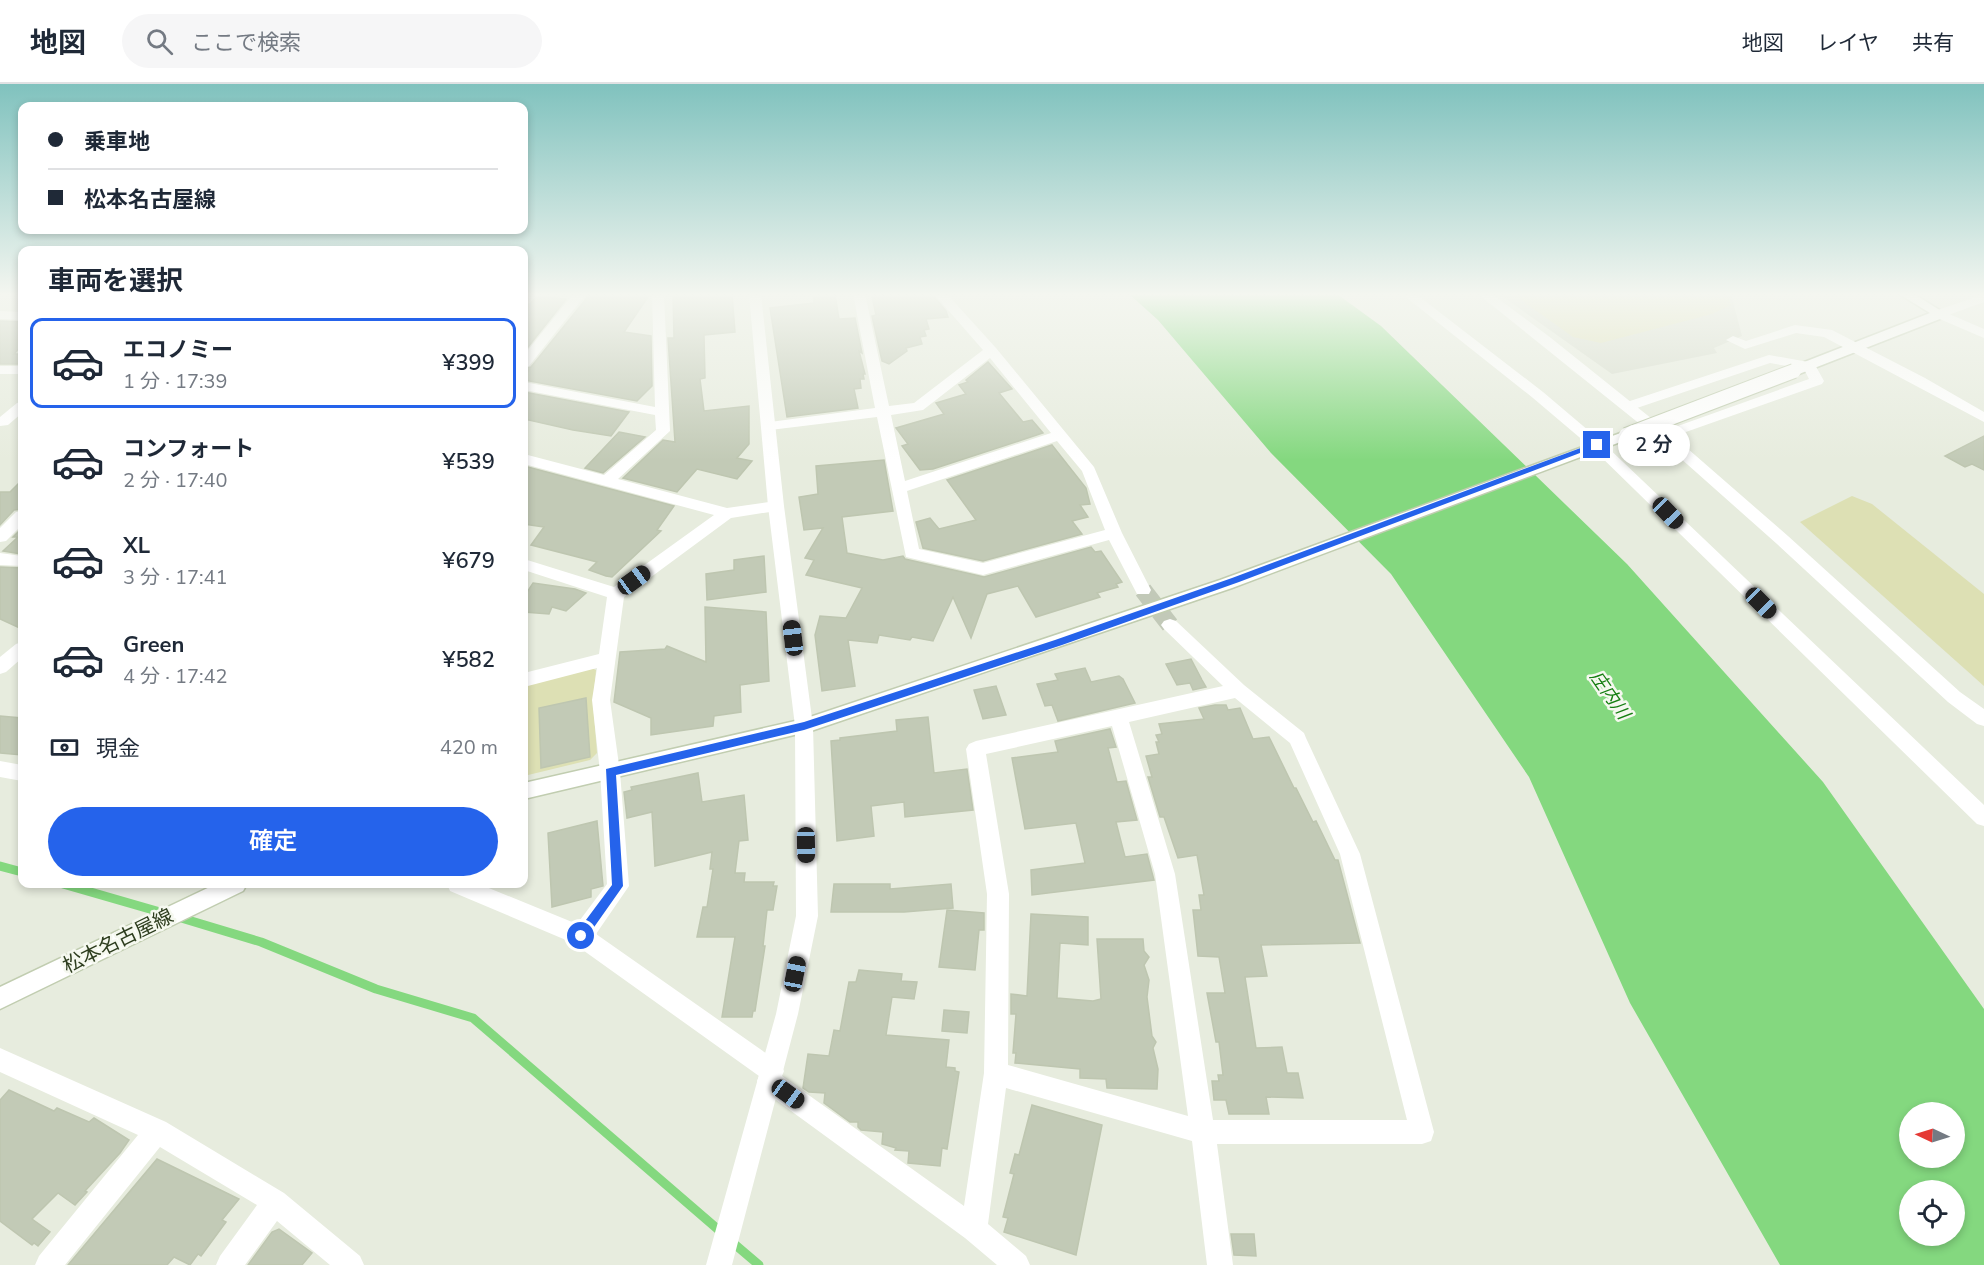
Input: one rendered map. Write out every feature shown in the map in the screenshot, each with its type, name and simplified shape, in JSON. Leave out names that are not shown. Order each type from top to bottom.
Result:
[{"type":"street","points":[[608,480],[663,431],[659,349]]},
{"type":"street","points":[[719,1265],[787,1014],[807,916],[804,726],[776,506],[761,349]]},
{"type":"street","points":[[871,349],[912,554],[983,569],[1114,533]]},
{"type":"street","points":[[1479,349],[1597,445],[1984,818]]},
{"type":"street","points":[[1558,349],[1666,435],[1725,486],[1954,697],[1984,719]]},
{"type":"street","points":[[528,790],[804,726],[1080,635],[1236,580],[1853,349]]},
{"type":"street","points":[[1858,349],[1984,418]]},
{"type":"street","points":[[770,426],[918,407],[991,351],[1089,470],[1114,533],[1143,590]]},
{"type":"street","points":[[1629,406],[1769,359],[1809,366]]},
{"type":"street","points":[[1666,435],[1817,381],[1809,366]]},
{"type":"street","points":[[0,370],[18,370]]},
{"type":"street","points":[[528,388],[661,412]]},
{"type":"street","points":[[1,422],[18,409]]},
{"type":"street","points":[[1,422],[18,425]]},
{"type":"street","points":[[899,488],[1061,435]]},
{"type":"street","points":[[528,460],[727,513],[776,506]]},
{"type":"street","points":[[581,936],[618,886],[610,772],[601,700],[616,594],[727,513]]},
{"type":"street","points":[[0,537],[18,520]]},
{"type":"street","points":[[0,559],[18,561]]},
{"type":"street","points":[[528,565],[616,594]]},
{"type":"street","points":[[996,1073],[1203,1132],[1422,1132],[1350,854],[1297,738],[1238,690],[1170,626]]},
{"type":"street","points":[[0,667],[18,652]]},
{"type":"street","points":[[528,679],[606,659]]},
{"type":"street","points":[[974,1229],[996,1073],[998,894],[976,749],[1238,690]]},
{"type":"street","points":[[1118,716],[1166,874],[1220,1265]]},
{"type":"street","points":[[0,769],[18,772]]},
{"type":"street","name":"松本名古屋線","points":[[9,993],[228,888]]},
{"type":"street","points":[[467,888],[581,936],[974,1229],[1017,1265]]},
{"type":"street","points":[[0,1060],[157,1131],[275,1202],[351,1265]]},
{"type":"street","points":[[48,1265],[157,1131]]},
{"type":"street","points":[[229,1265],[275,1202]]},
{"type":"shaded area","points":[[1577,349],[1715,349],[1717,353],[1612,374]]},
{"type":"shaded area","points":[[1852,496],[1872,504],[1984,594],[1984,686],[1800,522]]},
{"type":"shaded area","points":[[589,667],[596,670],[593,702],[597,753],[590,760],[528,775],[528,683]]},
{"type":"water","name":"庄内川","points":[[1183,349],[1405,349],[1627,564],[1823,782],[1984,1009],[1984,1265],[1780,1265],[1630,1003],[1529,777],[1391,574],[1271,453]]},
{"type":"building","points":[[0,349],[18,349],[14,354],[18,354],[18,364],[0,364]]},
{"type":"building","points":[[545,349],[651,349],[652,386],[637,401],[528,381],[528,368]]},
{"type":"building","points":[[669,349],[704,349],[705,378],[700,379],[704,411],[749,406],[749,444],[737,458],[752,461],[737,479],[697,469],[677,492],[623,478],[663,440],[675,442]]},
{"type":"building","points":[[776,349],[861,349],[862,353],[859,351],[865,374],[863,374],[864,379],[860,379],[861,388],[854,389],[858,408],[787,417]]},
{"type":"building","points":[[879,349],[906,349],[907,351],[889,364],[882,361]]},
{"type":"building","points":[[988,362],[1012,389],[999,393],[1023,422],[1032,420],[1043,433],[933,469],[920,470],[902,446],[908,444],[896,428],[944,414],[936,403],[966,394],[959,385],[968,382],[966,380]]},
{"type":"building","points":[[528,393],[629,412],[611,436],[528,420]]},
{"type":"building","points":[[619,432],[645,437],[603,473],[585,468]]},
{"type":"building","points":[[1984,436],[1984,470],[1972,464],[1965,467],[1945,456]]},
{"type":"building","points":[[1052,445],[1086,488],[1090,504],[1080,505],[1088,517],[1072,521],[1082,534],[983,561],[923,548],[916,522],[930,518],[939,529],[976,520],[947,480]]},
{"type":"building","points":[[884,460],[893,511],[842,517],[847,553],[883,560],[903,556],[905,559],[984,577],[1091,547],[1095,552],[1101,551],[1122,582],[1116,584],[1118,587],[1097,593],[1100,597],[1036,617],[1018,586],[987,594],[971,638],[953,597],[933,641],[879,635],[877,643],[848,640],[855,686],[822,691],[815,635],[820,616],[846,618],[862,588],[806,575],[814,560],[805,558],[823,528],[804,530],[799,497],[818,494],[816,466]]},
{"type":"building","points":[[528,467],[674,506],[657,530],[661,531],[612,577],[589,570],[597,562],[531,545],[544,527],[528,525]]},
{"type":"building","points":[[18,484],[18,510],[14,510],[0,525],[0,492],[10,492]]},
{"type":"building","points":[[18,537],[18,553],[3,551]]},
{"type":"building","points":[[764,556],[766,592],[707,600],[706,574],[734,570],[734,560]]},
{"type":"building","points":[[0,567],[18,568],[18,627],[0,619]]},
{"type":"building","points":[[533,583],[575,589],[586,593],[566,611],[552,607],[549,614],[528,612],[528,591]]},
{"type":"building","points":[[705,607],[766,612],[769,681],[740,685],[741,712],[714,716],[713,726],[651,735],[651,718],[614,702],[620,652],[665,649],[667,646],[706,662]]},
{"type":"building","points":[[1191,659],[1206,687],[1193,690],[1190,683],[1177,685],[1166,664]]},
{"type":"building","points":[[1085,668],[1091,682],[1119,676],[1123,679],[1135,703],[1058,721],[1052,705],[1045,706],[1037,684],[1058,680],[1055,674]]},
{"type":"building","points":[[996,686],[1006,715],[983,719],[974,690]]},
{"type":"building","points":[[586,698],[590,757],[541,768],[539,708]]},
{"type":"building","points":[[1226,705],[1228,710],[1240,708],[1253,739],[1269,737],[1313,822],[1316,821],[1335,860],[1338,860],[1360,943],[1261,945],[1267,976],[1245,977],[1256,1048],[1282,1047],[1287,1073],[1298,1073],[1303,1098],[1266,1097],[1269,1114],[1229,1114],[1226,1100],[1214,1100],[1212,1081],[1219,1081],[1218,1075],[1223,1075],[1219,1042],[1216,1042],[1207,993],[1225,993],[1219,957],[1198,956],[1193,910],[1201,910],[1199,895],[1204,895],[1197,855],[1178,858],[1164,817],[1160,817],[1148,777],[1152,777],[1146,756],[1159,754],[1156,742],[1159,742],[1156,735],[1162,734],[1159,724],[1204,719],[1199,708]]},
{"type":"building","points":[[0,716],[18,718],[18,755],[0,753]]},
{"type":"building","points":[[928,717],[934,773],[967,769],[973,810],[905,817],[904,802],[871,806],[874,836],[837,841],[831,741],[897,731],[896,720]]},
{"type":"building","points":[[1110,729],[1116,747],[1108,748],[1117,782],[1126,781],[1137,820],[1116,822],[1125,857],[1147,854],[1154,880],[1032,895],[1031,870],[1085,863],[1076,823],[1025,829],[1012,758],[1058,752],[1055,741]]},
{"type":"building","points":[[698,773],[702,802],[744,795],[748,840],[739,841],[735,873],[745,873],[744,882],[774,882],[773,886],[777,886],[773,910],[767,910],[763,946],[765,946],[755,1011],[752,1017],[722,1017],[735,937],[697,937],[703,907],[707,907],[713,869],[710,869],[712,852],[655,866],[652,812],[627,818],[624,792],[632,790],[631,787]]},
{"type":"building","points":[[597,821],[603,886],[591,889],[591,897],[552,907],[548,833]]},
{"type":"building","points":[[834,884],[890,884],[890,889],[951,884],[953,908],[904,912],[831,912]]},
{"type":"building","points":[[947,910],[984,913],[984,930],[979,930],[975,970],[939,967]]},
{"type":"building","points":[[1031,914],[1088,917],[1088,945],[1060,943],[1057,998],[1093,1001],[1101,999],[1097,939],[1143,939],[1144,951],[1149,957],[1144,965],[1149,980],[1147,997],[1152,1036],[1156,1042],[1153,1048],[1158,1069],[1157,1089],[1107,1088],[1106,1079],[1080,1078],[1080,1069],[1015,1063],[1016,1053],[1013,1053],[1016,1014],[1011,1014],[1011,994],[1027,996]]},
{"type":"building","points":[[859,970],[902,974],[901,981],[917,982],[914,999],[892,997],[886,1035],[949,1040],[946,1067],[955,1068],[955,1071],[959,1072],[947,1149],[942,1148],[940,1166],[908,1163],[909,1151],[895,1150],[896,1148],[882,1144],[883,1132],[861,1130],[858,1122],[850,1122],[824,1103],[825,1093],[809,1092],[803,1088],[808,1054],[829,1056],[834,1030],[840,1031],[849,982],[856,982]]},
{"type":"building","points":[[944,1010],[969,1012],[967,1033],[942,1031]]},
{"type":"building","points":[[9,1090],[54,1111],[57,1108],[89,1122],[94,1118],[129,1140],[75,1205],[58,1193],[32,1219],[50,1232],[38,1246],[34,1243],[32,1245],[0,1221],[0,1100]]},
{"type":"building","points":[[1032,1105],[1102,1125],[1076,1255],[1004,1232],[1008,1218],[1003,1217],[1014,1174],[1010,1173],[1015,1154],[1019,1155]]},
{"type":"building","points":[[157,1159],[239,1199],[222,1220],[226,1222],[201,1256],[198,1254],[190,1265],[174,1257],[167,1265],[68,1265]]},
{"type":"building","points":[[279,1229],[312,1253],[302,1265],[248,1265],[272,1232]]},
{"type":"building","points":[[1231,1234],[1254,1234],[1256,1256],[1234,1255]]},
{"type":"waterway","points":[[0,866],[18,871]]},
{"type":"waterway","points":[[77,888],[167,914]]},
{"type":"waterway","points":[[178,917],[261,942],[376,989],[473,1018],[721,1232]]},
{"type":"waterway","points":[[732,1242],[759,1265]]},
{"type":"tunnel","points":[[1143,590],[1170,625]]},
{"type":"route","points":[[581,936],[618,886],[610,772],[804,726],[1058,642],[1236,580],[1597,445]]}]
